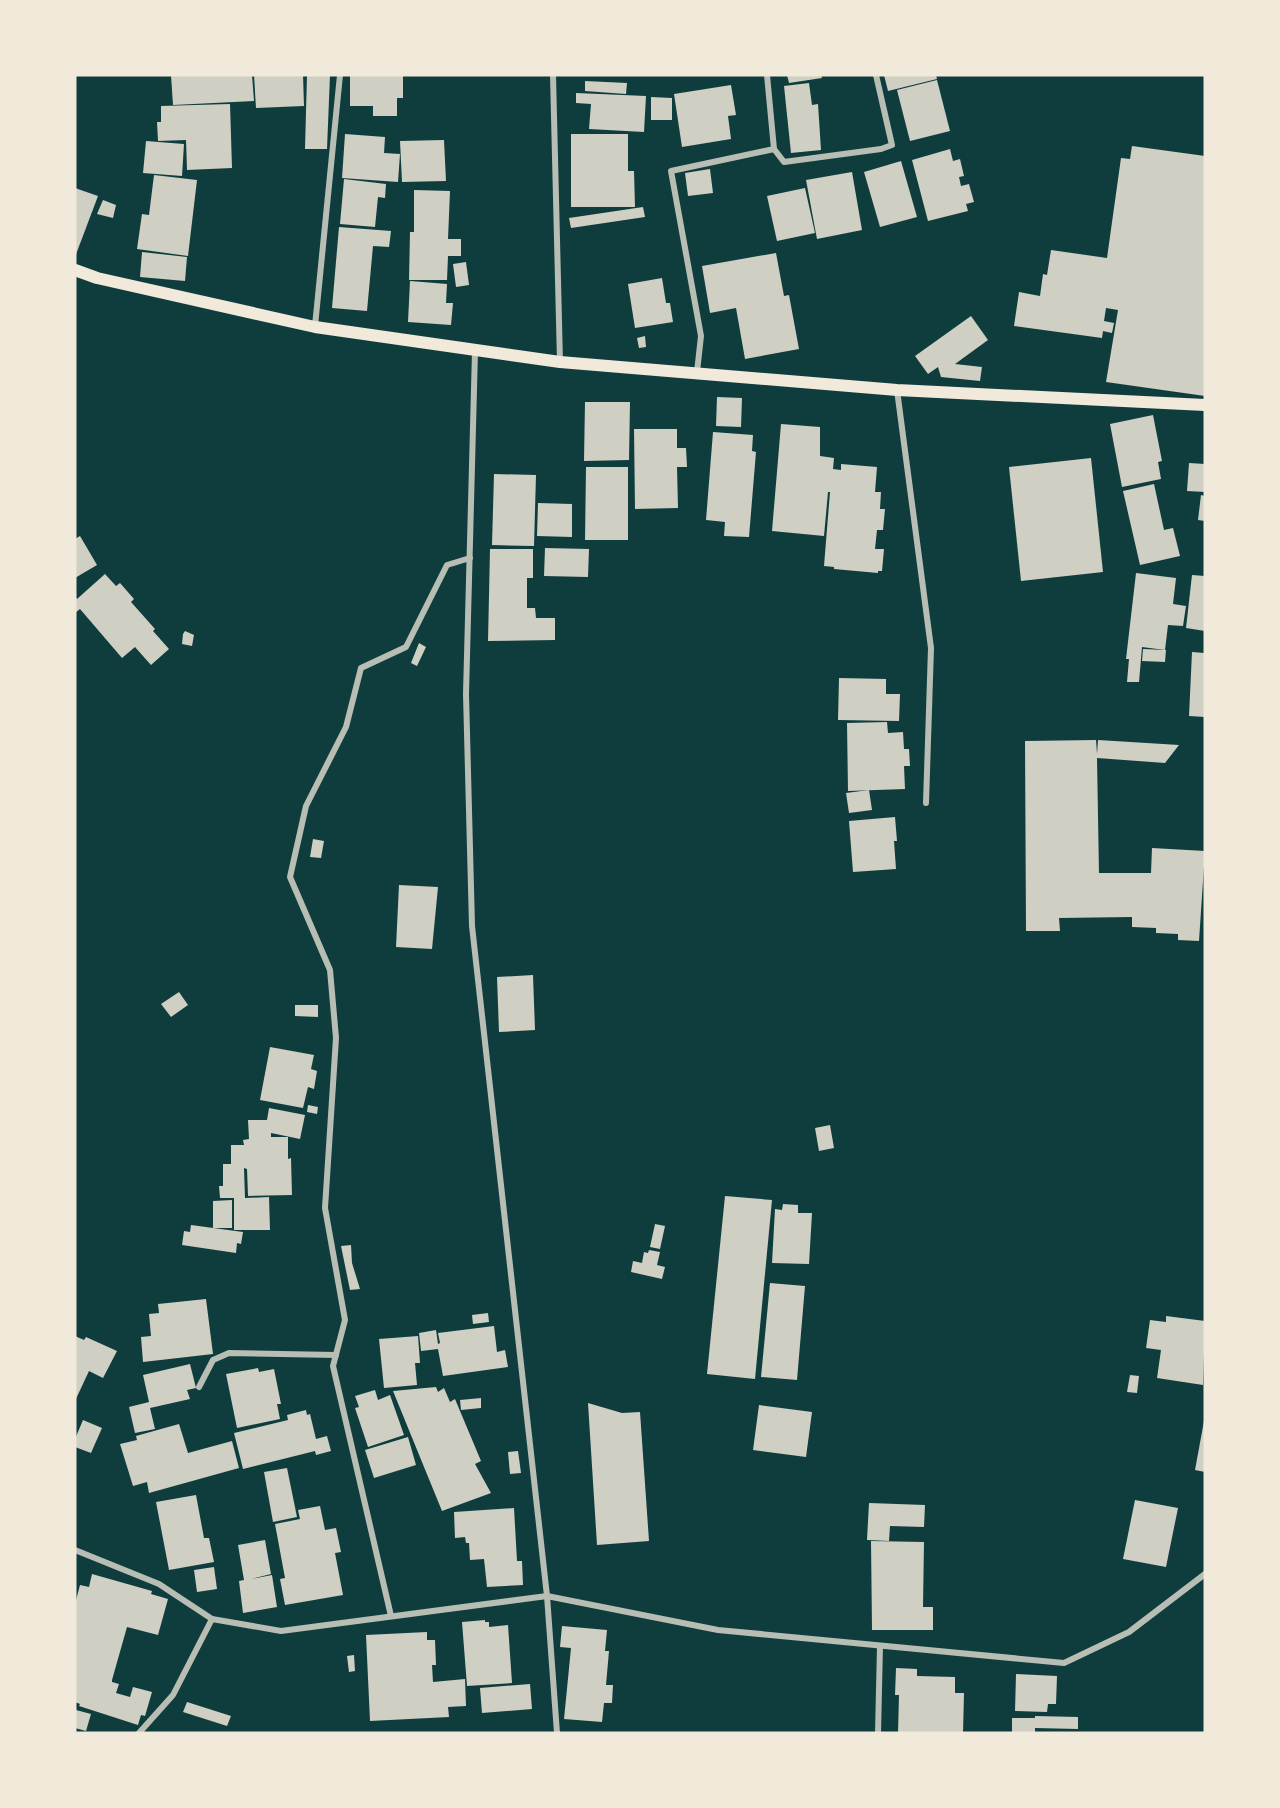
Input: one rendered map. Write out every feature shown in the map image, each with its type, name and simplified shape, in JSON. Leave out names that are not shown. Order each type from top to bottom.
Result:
[{"type":"main road","points":[[77,274],[315,327],[560,362],[897,390],[1205,405]]},
{"type":"street","points":[[315,327],[340,75]]},
{"type":"street","points":[[553,75],[560,362]]},
{"type":"street","points":[[767,75],[774,149],[784,162],[881,149],[892,145],[876,75]]},
{"type":"street","points":[[697,372],[701,336],[671,171],[774,149]]},
{"type":"street","points":[[475,351],[466,694],[472,926],[547,1596],[557,1733]]},
{"type":"street","points":[[897,390],[931,648],[926,803]]},
{"type":"street","points":[[391,1616],[333,1366],[345,1320],[324,1208],[336,1038],[330,970],[290,876],[306,806],[346,727],[361,668],[406,647],[447,565],[470,558]]},
{"type":"street","points":[[199,1387],[213,1360],[229,1353],[336,1355]]},
{"type":"street","points":[[75,1550],[159,1584],[212,1619],[280,1631],[547,1596],[718,1630],[1064,1663],[1129,1632],[1205,1574]]},
{"type":"street","points":[[139,1733],[173,1695],[212,1619]]},
{"type":"street","points":[[878,1733],[880,1646]]},
{"type":"building","points":[[171,75],[252,75],[254,101],[173,105]]},
{"type":"building","points":[[254,75],[303,75],[304,106],[256,108]]},
{"type":"building","points":[[307,75],[330,75],[327,149],[305,149]]},
{"type":"building","points":[[350,75],[403,75],[403,98],[397,98],[397,116],[373,116],[373,106],[350,106]]},
{"type":"building","points":[[787,75],[821,75],[822,78],[789,83]]},
{"type":"building","points":[[884,75],[936,75],[937,79],[888,91]]},
{"type":"building","points":[[937,80],[950,131],[910,141],[897,90]]},
{"type":"building","points":[[585,81],[627,83],[626,94],[585,91]]},
{"type":"building","points":[[809,83],[812,105],[818,104],[821,150],[791,153],[784,86]]},
{"type":"building","points":[[731,85],[736,115],[728,116],[731,139],[682,147],[674,94]]},
{"type":"building","points":[[576,93],[646,96],[644,132],[589,129],[591,104],[576,103]]},
{"type":"building","points":[[651,97],[672,98],[672,120],[651,120]]},
{"type":"building","points":[[230,104],[232,168],[187,170],[186,140],[158,141],[157,122],[161,122],[161,106]]},
{"type":"building","points":[[345,134],[385,137],[384,153],[400,154],[398,182],[342,178]]},
{"type":"building","points":[[571,134],[628,134],[628,171],[634,171],[635,207],[571,207]]},
{"type":"building","points":[[444,140],[446,181],[402,182],[400,141]]},
{"type":"building","points":[[146,141],[184,144],[182,176],[143,173]]},
{"type":"building","points":[[1132,146],[1205,156],[1205,396],[1106,382],[1118,310],[1106,308],[1104,321],[1114,323],[1112,333],[1103,331],[1102,338],[1014,326],[1019,292],[1040,296],[1043,274],[1047,275],[1051,250],[1107,258],[1121,158],[1130,159]]},
{"type":"building","points":[[950,149],[953,161],[960,159],[964,176],[959,177],[961,186],[969,184],[974,202],[966,204],[968,211],[928,221],[912,160]]},
{"type":"building","points":[[901,161],[917,217],[880,227],[864,172]]},
{"type":"building","points":[[710,169],[713,193],[688,196],[685,173]]},
{"type":"building","points":[[852,172],[862,230],[817,239],[806,180]]},
{"type":"building","points":[[154,175],[197,180],[188,256],[137,249],[142,214],[149,215]]},
{"type":"building","points":[[344,179],[386,184],[385,198],[378,197],[375,227],[340,224]]},
{"type":"building","points":[[75,188],[98,196],[75,257]]},
{"type":"building","points":[[805,188],[815,233],[777,241],[767,196]]},
{"type":"building","points":[[414,190],[450,191],[448,239],[461,239],[461,256],[448,256],[447,280],[409,280],[410,232],[414,232]]},
{"type":"building","points":[[103,200],[116,205],[113,218],[97,214]]},
{"type":"building","points":[[643,207],[645,217],[571,228],[569,218]]},
{"type":"building","points":[[339,227],[391,231],[389,247],[373,246],[367,311],[332,308]]},
{"type":"building","points":[[142,252],[187,257],[185,281],[140,277]]},
{"type":"building","points":[[776,253],[784,296],[789,295],[799,349],[745,359],[736,308],[710,313],[702,266]]},
{"type":"building","points":[[466,262],[469,285],[456,287],[453,264]]},
{"type":"building","points":[[662,278],[666,303],[670,303],[673,322],[635,328],[628,284]]},
{"type":"building","points":[[410,281],[447,284],[446,303],[453,303],[451,325],[408,322]]},
{"type":"building","points":[[971,316],[988,340],[955,364],[982,367],[980,381],[941,377],[938,367],[928,374],[915,356]]},
{"type":"building","points":[[645,336],[646,347],[639,348],[637,338]]},
{"type":"building","points":[[717,397],[742,398],[741,427],[716,426]]},
{"type":"building","points":[[585,402],[630,402],[629,460],[584,461]]},
{"type":"building","points":[[1153,415],[1162,461],[1158,462],[1161,479],[1122,487],[1110,424]]},
{"type":"building","points":[[781,424],[820,427],[820,456],[834,458],[833,469],[841,470],[841,464],[877,467],[875,492],[881,492],[880,509],[885,509],[883,530],[877,530],[875,549],[884,549],[882,571],[878,573],[824,566],[830,492],[828,492],[824,536],[772,531]]},
{"type":"building","points":[[634,429],[677,429],[677,448],[686,448],[687,467],[677,467],[678,508],[635,509]]},
{"type":"building","points":[[713,432],[753,435],[752,451],[756,452],[749,537],[724,536],[725,522],[706,520]]},
{"type":"building","points":[[1091,458],[1103,572],[1021,581],[1009,467]]},
{"type":"building","points":[[1189,463],[1205,464],[1205,492],[1187,491]]},
{"type":"building","points":[[586,467],[628,467],[628,540],[585,540]]},
{"type":"building","points":[[494,474],[536,475],[534,546],[492,545]]},
{"type":"building","points":[[1154,484],[1164,530],[1173,528],[1180,556],[1140,565],[1123,491]]},
{"type":"building","points":[[1201,495],[1205,496],[1205,521],[1198,520]]},
{"type":"building","points":[[538,503],[572,504],[572,537],[537,536]]},
{"type":"building","points":[[80,536],[97,565],[75,578],[75,539]]},
{"type":"building","points":[[545,548],[589,549],[588,577],[544,576]]},
{"type":"building","points":[[490,549],[533,549],[533,578],[527,578],[527,608],[535,608],[536,618],[555,618],[555,640],[488,641]]},
{"type":"building","points":[[1136,573],[1176,578],[1173,604],[1186,606],[1183,626],[1168,625],[1165,650],[1142,647],[1139,682],[1127,682],[1129,659],[1126,659]]},
{"type":"building","points":[[105,574],[116,586],[120,583],[134,599],[131,602],[169,649],[151,665],[135,647],[122,658],[80,609],[75,613],[75,596],[77,599]]},
{"type":"building","points":[[1192,575],[1205,576],[1205,631],[1186,628]]},
{"type":"building","points":[[185,631],[194,635],[192,646],[182,644]]},
{"type":"building","points":[[419,643],[426,647],[417,666],[411,663]]},
{"type":"building","points":[[1143,649],[1166,650],[1165,662],[1142,661]]},
{"type":"building","points":[[1192,652],[1205,653],[1205,717],[1189,716]]},
{"type":"building","points":[[839,678],[886,679],[886,694],[900,694],[899,721],[838,720]]},
{"type":"building","points":[[887,722],[888,733],[903,732],[904,749],[909,749],[910,766],[904,766],[905,789],[848,791],[847,723]]},
{"type":"building","points":[[1096,740],[1097,754],[1098,740],[1179,745],[1165,763],[1097,758],[1099,873],[1151,873],[1152,848],[1205,851],[1199,941],[1178,940],[1178,934],[1156,933],[1156,928],[1132,927],[1132,917],[1059,918],[1060,931],[1026,931],[1025,741]]},
{"type":"building","points":[[869,790],[872,810],[849,813],[846,793]]},
{"type":"building","points":[[895,817],[896,869],[853,872],[849,821]]},
{"type":"building","points":[[313,839],[324,841],[321,858],[310,857]]},
{"type":"building","points":[[399,885],[438,887],[432,949],[396,947]]},
{"type":"building","points":[[533,975],[535,1030],[499,1032],[497,977]]},
{"type":"building","points":[[179,992],[188,1005],[171,1017],[161,1004]]},
{"type":"building","points":[[295,1005],[318,1005],[318,1017],[295,1016]]},
{"type":"building","points":[[270,1047],[314,1055],[311,1069],[317,1071],[314,1089],[308,1087],[303,1108],[260,1100]]},
{"type":"building","points":[[308,1105],[318,1107],[317,1114],[307,1112]]},
{"type":"building","points":[[269,1108],[305,1115],[300,1139],[271,1133],[271,1137],[288,1137],[292,1195],[248,1196],[247,1169],[244,1168],[245,1198],[269,1197],[270,1230],[234,1230],[234,1198],[220,1198],[219,1186],[223,1186],[223,1164],[231,1164],[231,1145],[244,1145],[243,1140],[249,1139],[248,1120],[267,1120]]},
{"type":"building","points":[[830,1125],[834,1148],[819,1151],[815,1128]]},
{"type":"building","points":[[725,1196],[772,1200],[755,1379],[707,1374]]},
{"type":"building","points":[[232,1200],[232,1228],[213,1228],[213,1201]]},
{"type":"building","points":[[783,1204],[798,1205],[798,1213],[812,1213],[809,1264],[772,1263],[775,1209],[782,1210]]},
{"type":"building","points":[[655,1224],[665,1226],[660,1249],[650,1247]]},
{"type":"building","points":[[191,1225],[243,1232],[241,1244],[237,1243],[236,1253],[182,1245],[184,1231],[190,1232]]},
{"type":"building","points":[[351,1245],[352,1263],[360,1289],[350,1290],[341,1246]]},
{"type":"building","points":[[649,1250],[660,1252],[657,1265],[665,1267],[662,1279],[631,1272],[633,1261],[642,1263],[644,1252],[648,1253]]},
{"type":"building","points":[[770,1283],[805,1286],[797,1380],[761,1377]]},
{"type":"building","points":[[206,1299],[213,1354],[143,1362],[141,1337],[151,1336],[149,1314],[159,1313],[158,1304]]},
{"type":"building","points":[[488,1313],[489,1322],[473,1324],[472,1315]]},
{"type":"building","points":[[1166,1316],[1205,1321],[1203,1385],[1157,1378],[1161,1350],[1146,1348],[1150,1320],[1166,1322]]},
{"type":"building","points":[[494,1326],[497,1352],[505,1350],[508,1367],[443,1376],[438,1349],[421,1351],[419,1333],[436,1330],[438,1344],[440,1343],[438,1333]]},
{"type":"building","points":[[75,1336],[84,1340],[86,1337],[117,1351],[103,1378],[89,1371],[75,1401]]},
{"type":"building","points":[[418,1336],[420,1363],[415,1363],[417,1385],[384,1388],[379,1339]]},
{"type":"building","points":[[190,1364],[196,1388],[187,1390],[190,1399],[150,1408],[155,1429],[135,1433],[129,1407],[149,1402],[143,1375]]},
{"type":"building","points":[[258,1368],[259,1372],[274,1369],[281,1404],[277,1404],[280,1419],[237,1428],[226,1374]]},
{"type":"building","points":[[1130,1375],[1139,1376],[1137,1393],[1127,1392]]},
{"type":"building","points":[[436,1387],[438,1392],[444,1388],[450,1402],[455,1399],[481,1461],[475,1464],[491,1493],[442,1511],[393,1391]]},
{"type":"building","points":[[375,1390],[378,1400],[390,1395],[404,1435],[368,1447],[355,1408],[359,1407],[355,1396]]},
{"type":"building","points":[[481,1398],[481,1408],[461,1410],[460,1400]]},
{"type":"building","points":[[588,1403],[622,1413],[640,1412],[649,1541],[597,1545]]},
{"type":"building","points":[[759,1405],[812,1412],[806,1457],[753,1450]]},
{"type":"building","points":[[306,1410],[307,1415],[310,1414],[316,1439],[327,1436],[331,1451],[316,1455],[315,1451],[243,1469],[234,1433],[288,1420],[287,1415]]},
{"type":"building","points":[[83,1420],[102,1428],[91,1453],[75,1447],[75,1439]]},
{"type":"building","points":[[1205,1421],[1205,1472],[1195,1470]]},
{"type":"building","points":[[179,1424],[188,1453],[232,1441],[239,1468],[149,1493],[147,1482],[133,1486],[120,1444],[137,1440],[136,1436]]},
{"type":"building","points":[[408,1437],[416,1465],[374,1478],[365,1450]]},
{"type":"building","points":[[518,1451],[521,1473],[510,1474],[508,1452]]},
{"type":"building","points":[[287,1468],[297,1517],[273,1522],[264,1472]]},
{"type":"building","points":[[196,1495],[204,1538],[209,1538],[214,1562],[169,1570],[156,1502]]},
{"type":"building","points":[[1135,1500],[1178,1508],[1166,1567],[1123,1559]]},
{"type":"building","points":[[869,1503],[925,1505],[924,1527],[890,1526],[889,1541],[867,1540]]},
{"type":"building","points":[[320,1506],[325,1530],[336,1528],[341,1552],[335,1553],[343,1595],[285,1605],[280,1579],[285,1578],[275,1524],[300,1519],[298,1510]]},
{"type":"building","points":[[514,1508],[517,1561],[522,1561],[523,1585],[487,1587],[484,1559],[470,1560],[469,1543],[466,1543],[465,1537],[455,1538],[454,1512]]},
{"type":"building","points":[[265,1540],[271,1574],[251,1579],[272,1575],[277,1607],[243,1613],[239,1581],[244,1580],[238,1545]]},
{"type":"building","points":[[871,1541],[924,1542],[923,1607],[933,1607],[933,1630],[872,1630]]},
{"type":"building","points":[[214,1567],[217,1589],[197,1592],[194,1570]]},
{"type":"building","points":[[92,1574],[152,1591],[151,1594],[168,1599],[158,1635],[127,1627],[112,1680],[119,1684],[116,1693],[130,1697],[133,1687],[152,1692],[145,1716],[141,1715],[138,1725],[79,1706],[80,1704],[75,1702],[75,1604],[80,1585],[89,1587]]},
{"type":"building","points":[[485,1620],[489,1622],[489,1627],[508,1625],[512,1683],[467,1686],[462,1622]]},
{"type":"building","points":[[562,1626],[607,1630],[605,1651],[609,1651],[606,1685],[613,1685],[612,1703],[604,1703],[602,1722],[564,1719],[571,1648],[560,1647]]},
{"type":"building","points":[[427,1632],[427,1640],[435,1640],[436,1665],[432,1665],[433,1682],[465,1679],[466,1706],[448,1707],[449,1717],[370,1721],[366,1635]]},
{"type":"building","points":[[354,1655],[355,1671],[349,1672],[347,1656]]},
{"type":"building","points":[[896,1668],[917,1669],[917,1676],[955,1677],[955,1693],[964,1693],[963,1733],[898,1733],[899,1695],[895,1695]]},
{"type":"building","points":[[1016,1674],[1057,1676],[1056,1704],[1048,1704],[1047,1712],[1015,1711]]},
{"type":"building","points":[[530,1684],[532,1709],[482,1713],[480,1688]]},
{"type":"building","points":[[187,1702],[231,1716],[227,1726],[183,1712]]},
{"type":"building","points":[[76,1710],[91,1714],[86,1731],[75,1728]]},
{"type":"building","points":[[1035,1716],[1078,1717],[1078,1729],[1035,1728],[1035,1733],[1012,1733],[1012,1718],[1035,1718]]}]
